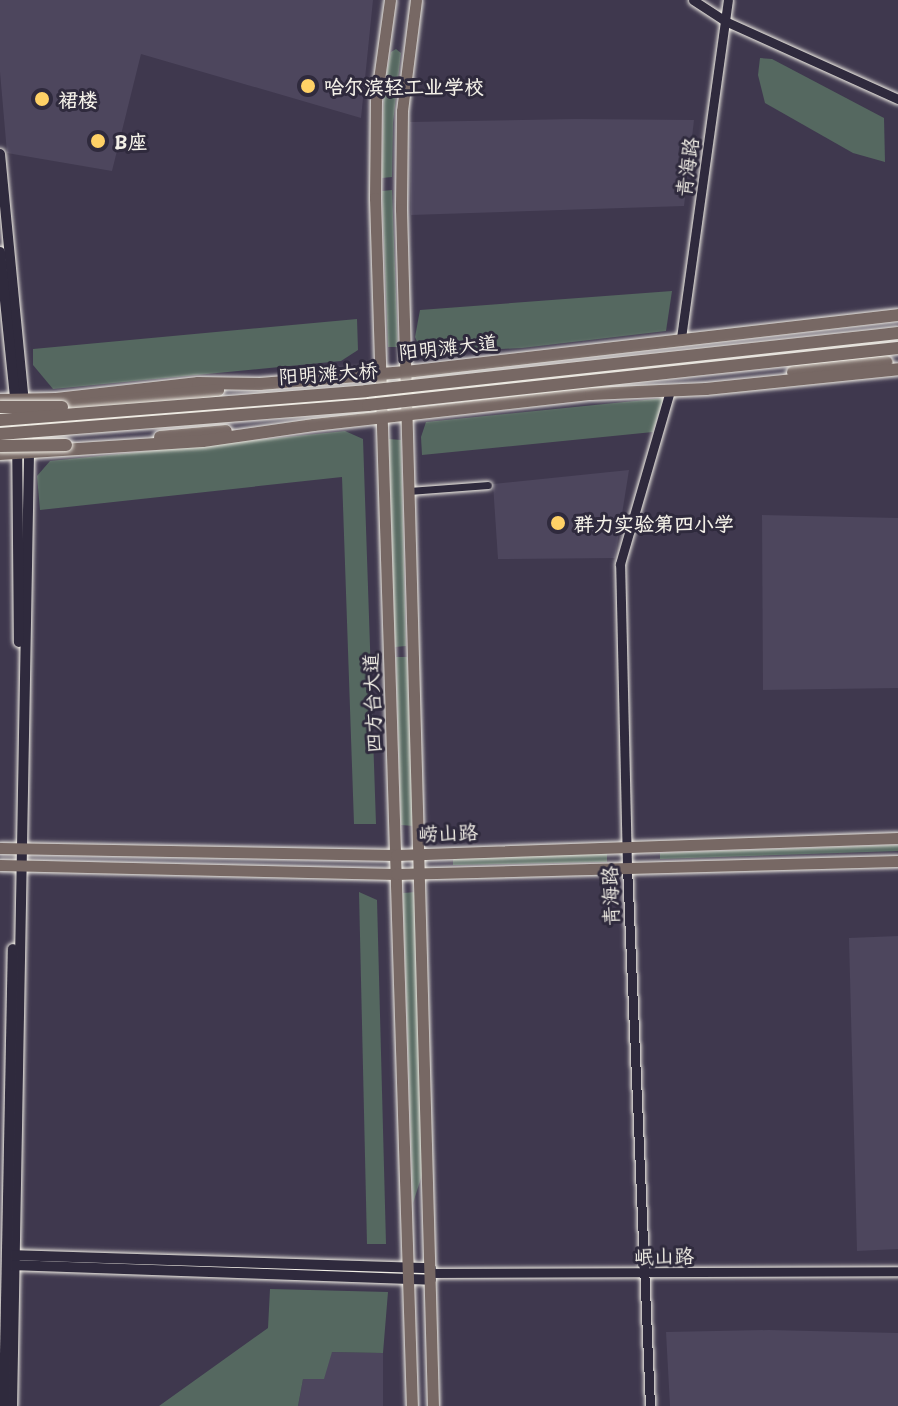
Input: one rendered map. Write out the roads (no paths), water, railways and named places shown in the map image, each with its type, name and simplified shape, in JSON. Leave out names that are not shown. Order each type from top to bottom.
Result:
[{"type":"highway","name":"阳明滩大道","points":[[0,400],[198,383],[260,384],[406,372],[898,315]]},
{"type":"highway","points":[[585,352],[898,321]]},
{"type":"highway","name":"阳明滩大桥","points":[[0,420],[366,391],[898,333]]},
{"type":"highway","name":"阳明滩大桥","points":[[0,434],[368,405],[898,348]]},
{"type":"highway","points":[[0,454],[203,441],[314,425],[898,361]]},
{"type":"highway","points":[[591,394],[670,391],[898,369]]},
{"type":"highway","points":[[0,407],[62,407],[260,384]]},
{"type":"highway","points":[[0,446],[56,446],[314,425]]},
{"type":"main road","name":"四方台大道","points":[[390,0],[376,126],[379,374],[412,1406]]},
{"type":"main road","points":[[416,0],[404,87],[401,156],[433,1406]]},
{"type":"main road","points":[[0,154],[24,454],[18,866],[4,1406]]},
{"type":"main road","points":[[0,252],[20,400]]},
{"type":"main road","name":"崂山路","points":[[0,848],[396,855],[898,838]]},
{"type":"main road","name":"崂山路","points":[[0,865],[396,874],[898,861]]},
{"type":"main road","points":[[7,1260],[12,1406]]},
{"type":"main road","name":"岷山路","points":[[7,1260],[431,1274]]},
{"type":"street","points":[[693,0],[725,21],[898,99]]},
{"type":"street","name":"青海路","points":[[681,338],[728,0]]},
{"type":"street","name":"青海路","points":[[650,1406],[626,845],[620,564],[670,391]]},
{"type":"street","points":[[409,491],[488,485]]},
{"type":"street","name":"岷山路","points":[[431,1274],[898,1271]]},
{"type":"place","name":"哈尔滨轻工业学校","points":[[308,86]]},
{"type":"place","name":"裙楼","points":[[42,99]]},
{"type":"place","name":"B座","points":[[98,141]]},
{"type":"place","name":"群力实验第四小学","points":[[558,523]]}]
